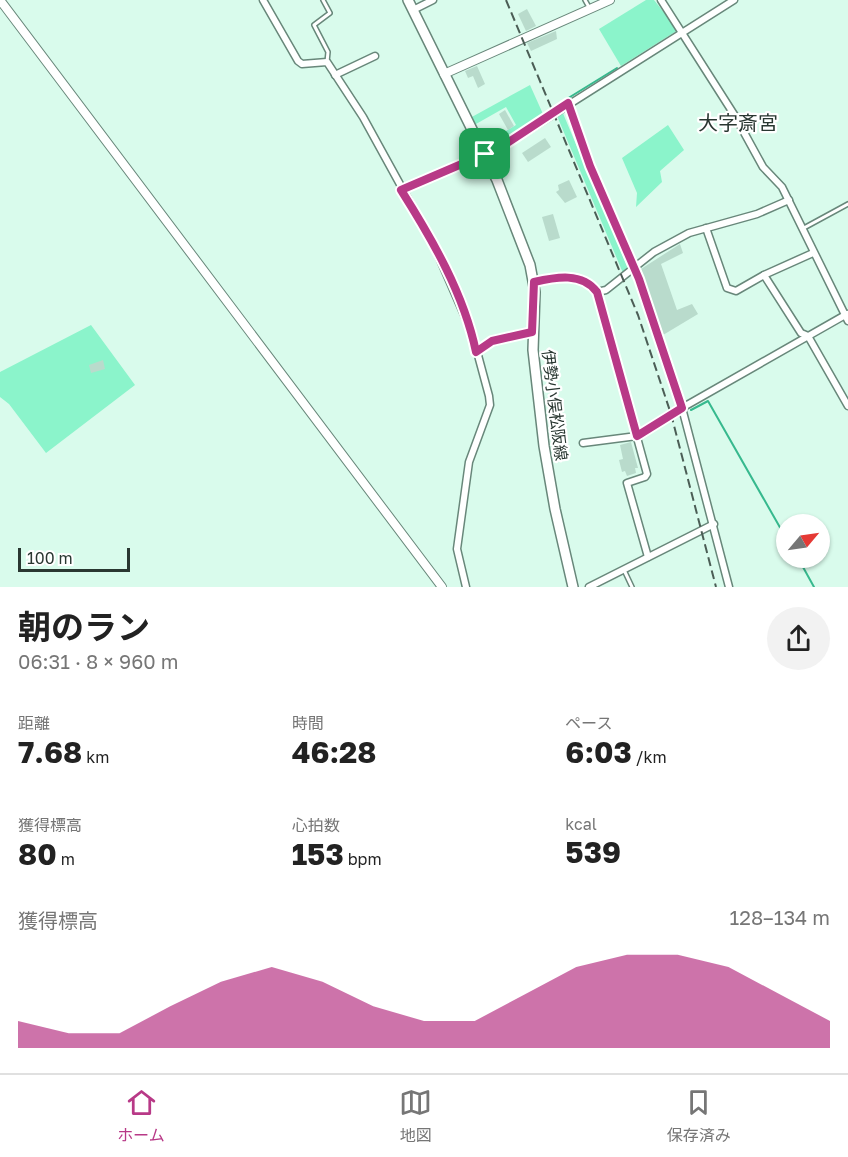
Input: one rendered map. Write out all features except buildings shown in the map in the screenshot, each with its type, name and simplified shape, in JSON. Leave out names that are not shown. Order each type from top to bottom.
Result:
[{"type":"main road","name":"伊勢小俣松阪線","points":[[408,0],[486,155],[514,218],[534,282],[532,332],[548,470],[573,587]]},
{"type":"street","points":[[0,0],[442,587]]},
{"type":"street","points":[[263,0],[298,61],[302,64],[327,62],[363,117],[401,190],[435,248],[460,300],[472,333],[490,405],[469,462],[457,549],[466,587]]},
{"type":"street","points":[[414,10],[433,0]]},
{"type":"street","points":[[444,74],[610,0]]},
{"type":"street","points":[[583,443],[637,436],[808,336],[847,316],[801,230],[782,187],[763,167],[683,32],[661,0]]},
{"type":"street","points":[[486,155],[734,0]]},
{"type":"street","points":[[335,75],[375,56]]},
{"type":"street","points":[[568,103],[634,271],[682,408],[729,587]]},
{"type":"street","points":[[401,190],[441,172]]},
{"type":"street","points":[[597,292],[606,290],[634,271],[654,252],[689,233],[757,214],[789,200]]},
{"type":"street","points":[[706,228],[728,288],[732,291],[813,253]]},
{"type":"street","points":[[764,275],[801,333],[808,336],[848,406]]},
{"type":"street","points":[[534,282],[551,278],[577,278],[584,280],[597,292],[647,474],[645,477],[627,483],[648,557]]},
{"type":"street","points":[[476,352],[492,341],[532,332]]},
{"type":"street","points":[[589,587],[714,524]]},
{"type":"lane","points":[[323,0],[330,13],[314,26],[328,52],[327,62]]},
{"type":"lane","points":[[585,0],[590,9]]},
{"type":"lane","points":[[441,172],[486,155]]},
{"type":"lane","points":[[801,230],[848,204]]},
{"type":"lane","points":[[624,570],[632,587]]},
{"type":"green space","points":[[646,0],[654,0],[678,30],[621,66],[599,29]]},
{"type":"green space","points":[[530,85],[543,114],[507,139],[501,134],[516,125],[506,107],[476,124],[470,118]]},
{"type":"green space","points":[[562,111],[627,266],[628,269],[623,273],[557,116]]},
{"type":"green space","points":[[668,125],[684,150],[660,171],[662,182],[636,207],[637,193],[622,158]]},
{"type":"green space","points":[[91,325],[135,385],[46,453],[9,404],[0,397],[0,372]]},
{"type":"waterway","points":[[557,105],[617,68]]},
{"type":"waterway","points":[[691,410],[708,401],[776,520]]},
{"type":"waterway","points":[[804,568],[814,587]]},
{"type":"railway","points":[[506,0],[638,315],[671,414],[716,587]]},
{"type":"district","name":"大字斎宮","points":[[738,122]]},
{"type":"route","points":[[568,103],[590,166],[639,279],[682,408],[637,436],[597,292],[584,280],[577,278],[551,278],[534,282],[535,303],[532,332],[509,335],[492,341],[476,352],[460,300],[420,220],[401,190],[485,154],[486,157],[568,103]]}]
